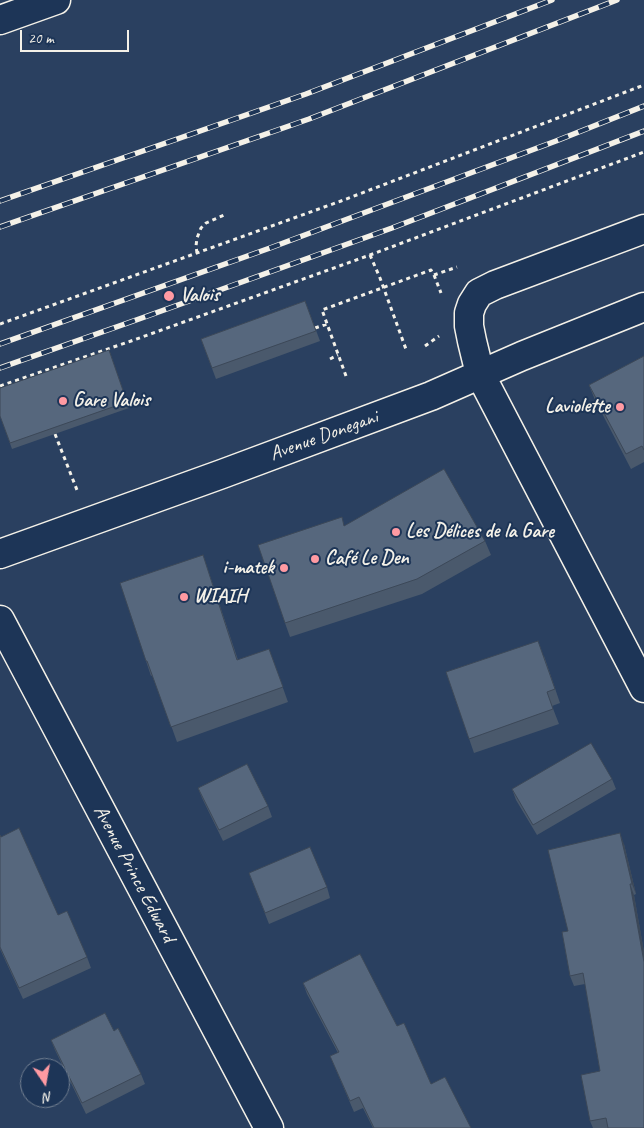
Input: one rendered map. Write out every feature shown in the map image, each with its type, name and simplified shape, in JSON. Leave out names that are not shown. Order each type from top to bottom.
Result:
[{"type":"main road","points":[[0,20],[56,0]]},
{"type":"main road","points":[[644,229],[495,285],[479,293],[469,313],[472,341],[480,374],[644,688]]},
{"type":"main road","name":"Avenue Donegani","points":[[0,554],[431,396],[644,307]]},
{"type":"main road","name":"Avenue Prince Edward","points":[[0,620],[269,1128]]},
{"type":"path","points":[[0,324],[342,201],[644,85]]},
{"type":"path","points":[[0,386],[370,255],[644,152]]},
{"type":"path","points":[[197,253],[197,238],[201,228],[206,223],[224,215]]},
{"type":"path","points":[[370,255],[384,287],[407,352]]},
{"type":"path","points":[[434,275],[465,264]]},
{"type":"path","points":[[346,376],[322,310],[431,270],[441,293]]},
{"type":"path","points":[[315,328],[327,324]]},
{"type":"path","points":[[330,359],[338,355]]},
{"type":"path","points":[[51,368],[54,376]]},
{"type":"path","points":[[54,434],[77,490]]},
{"type":"building","points":[[305,301],[316,331],[212,368],[201,339]]},
{"type":"building","name":"Gare Valois","points":[[109,350],[127,402],[10,443],[0,416],[0,388]]},
{"type":"building","points":[[644,356],[644,450],[642,446],[626,454],[589,385]]},
{"type":"building","points":[[444,469],[485,541],[417,579],[285,623],[258,545],[342,517],[344,526]]},
{"type":"building","points":[[203,555],[237,660],[269,649],[283,687],[171,727],[146,661],[120,583]]},
{"type":"building","points":[[538,641],[555,689],[547,692],[553,709],[469,739],[446,672]]},
{"type":"building","points":[[591,743],[612,779],[533,825],[512,789]]},
{"type":"building","points":[[247,764],[268,806],[219,830],[198,788]]},
{"type":"building","points":[[19,828],[58,915],[67,911],[87,957],[19,988],[0,947],[0,835],[1,837]]},
{"type":"building","points":[[620,833],[632,884],[630,884],[644,962],[644,1128],[608,1128],[606,1118],[590,1121],[581,1075],[600,1071],[583,973],[570,976],[562,932],[568,931],[548,850]]},
{"type":"building","points":[[310,847],[327,887],[265,913],[249,873]]},
{"type":"building","points":[[360,954],[397,1026],[404,1023],[431,1084],[445,1077],[471,1128],[374,1128],[359,1097],[350,1101],[330,1056],[339,1052],[303,983]]},
{"type":"building","points":[[105,1013],[114,1031],[118,1028],[141,1074],[82,1103],[70,1079],[70,1058],[60,1058],[51,1040]]},
{"type":"railway","points":[[0,201],[306,94],[552,0]]},
{"type":"railway","points":[[0,227],[309,119],[617,0]]},
{"type":"railway","points":[[0,344],[270,248],[644,106]]},
{"type":"railway","points":[[0,368],[392,228],[644,131]]},
{"type":"place","name":"Valois","points":[[169,296]]},
{"type":"place","name":"Gare Valois","points":[[63,401]]},
{"type":"place","name":"Laviolette","points":[[620,407]]},
{"type":"place","name":"Les Délices de la Gare","points":[[396,532]]},
{"type":"place","name":"Café Le Den","points":[[315,559]]},
{"type":"place","name":"i-matek","points":[[284,568]]},
{"type":"place","name":"WIAIH","points":[[184,597]]}]
